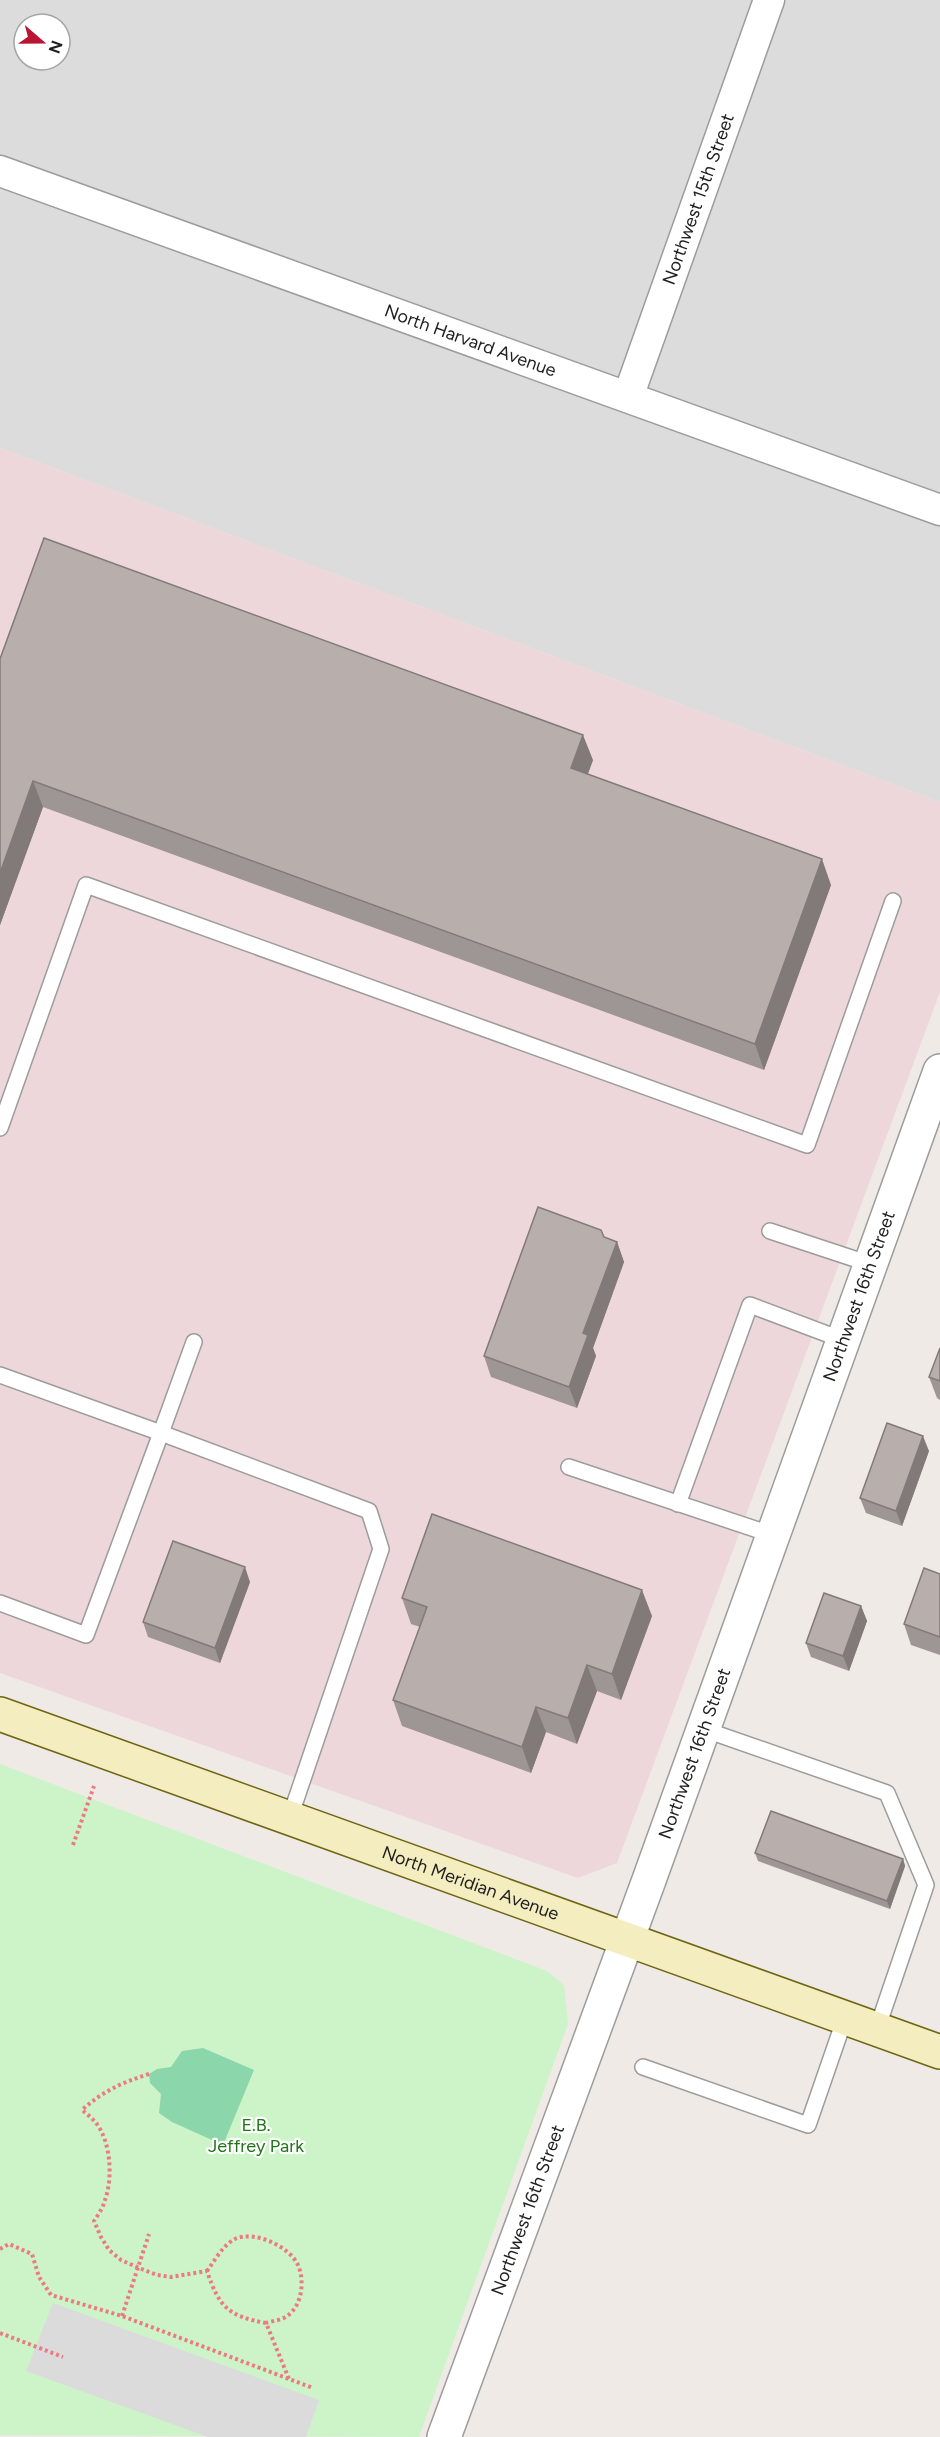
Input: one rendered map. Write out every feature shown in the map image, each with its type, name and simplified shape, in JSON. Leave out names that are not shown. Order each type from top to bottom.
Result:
[{"type":"main road","name":"North Meridian Avenue","points":[[0,1714],[940,2052]]},
{"type":"street","name":"Northwest 15th Street","points":[[628,397],[769,0]]},
{"type":"street","name":"North Harvard Avenue","points":[[0,171],[940,510]]},
{"type":"street","name":"Northwest 16th Street","points":[[444,2437],[628,1939],[940,1071]]},
{"type":"lane","points":[[0,1128],[86,885],[807,1145],[893,901]]},
{"type":"lane","points":[[770,1231],[870,1264]]},
{"type":"lane","points":[[678,1504],[750,1305],[843,1340]]},
{"type":"lane","points":[[0,1604],[86,1635],[194,1342]]},
{"type":"lane","points":[[0,1375],[369,1511],[381,1550],[290,1817]]},
{"type":"lane","points":[[569,1467],[773,1535]]},
{"type":"lane","points":[[703,1729],[887,1793],[933,1887],[877,2029]]},
{"type":"lane","points":[[643,2067],[808,2125],[845,2018]]},
{"type":"path","points":[[73,1845],[108,1752]]},
{"type":"path","points":[[149,2074],[119,2084],[98,2096],[82,2110],[96,2122],[104,2138],[108,2155],[109,2176],[105,2200],[94,2222],[109,2250],[121,2260],[139,2268],[171,2277],[207,2271],[233,2240],[249,2235],[266,2240],[282,2249],[298,2265],[301,2284],[299,2304],[287,2317],[266,2324],[248,2320],[221,2304],[207,2271]]},
{"type":"path","points":[[122,2316],[149,2234]]},
{"type":"path","points":[[0,2249],[9,2244],[32,2254],[39,2277],[51,2295],[122,2316],[313,2388]]},
{"type":"path","points":[[266,2324],[289,2379]]},
{"type":"path","points":[[0,2333],[63,2357]]},
{"type":"shaded area","points":[[0,0],[940,0],[940,802],[0,448]]},
{"type":"shaded area","points":[[0,448],[940,802],[940,992],[617,1863],[578,1878],[0,1673]]},
{"type":"shaded area","points":[[53,2303],[319,2400],[306,2437],[208,2437],[26,2371]]},
{"type":"green space","name":"E.B. Jeffrey Park","points":[[0,1764],[547,1971],[564,1985],[568,2024],[419,2437],[0,2435]]},
{"type":"green space","points":[[203,2048],[254,2070],[223,2145],[172,2122],[159,2113],[161,2094],[150,2083],[149,2074],[157,2069],[171,2067],[182,2051]]},
{"type":"building","points":[[44,538],[583,735],[571,768],[822,859],[755,1044],[33,781],[0,873],[0,659]]},
{"type":"building","points":[[538,1207],[601,1230],[604,1237],[617,1242],[583,1333],[588,1335],[569,1387],[484,1356]]},
{"type":"building","points":[[940,1348],[940,1381],[929,1377]]},
{"type":"building","points":[[887,1423],[923,1436],[896,1511],[860,1498]]},
{"type":"building","points":[[432,1514],[642,1590],[612,1674],[587,1665],[568,1718],[536,1707],[522,1747],[393,1700],[427,1607],[402,1598]]},
{"type":"building","points":[[173,1541],[245,1567],[215,1648],[143,1622]]},
{"type":"building","points":[[924,1568],[940,1574],[940,1637],[904,1624]]},
{"type":"building","points":[[824,1593],[861,1606],[843,1656],[806,1643]]},
{"type":"building","points":[[771,1811],[903,1859],[887,1901],[755,1853]]}]
